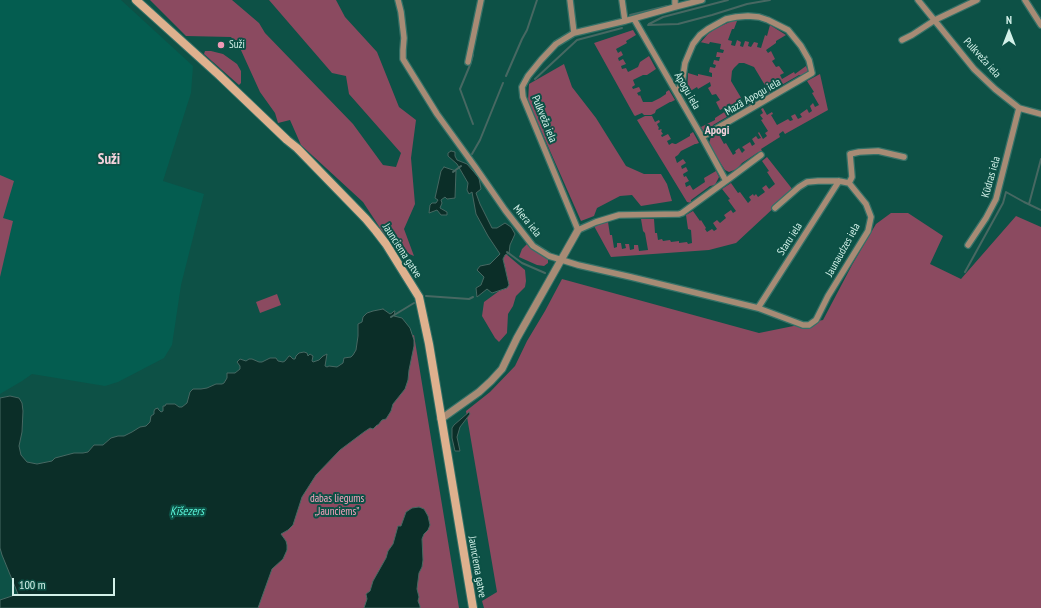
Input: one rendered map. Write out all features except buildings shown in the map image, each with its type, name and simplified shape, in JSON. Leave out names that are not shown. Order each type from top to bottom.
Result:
[{"type":"main road","name":"Jaunciema gatve","points":[[136,0],[219,75],[287,140],[298,148],[366,219],[376,231],[419,297],[429,344],[473,608]]},
{"type":"street","name":"Miera iela","points":[[398,0],[404,38],[403,59],[437,114],[505,210],[533,246],[549,256],[561,260],[758,308],[803,325],[809,325]]},
{"type":"street","points":[[468,62],[481,0]]},
{"type":"street","points":[[570,0],[574,33]]},
{"type":"street","points":[[622,0],[625,21]]},
{"type":"street","points":[[675,0],[675,6]]},
{"type":"street","name":"Pulkveža iela","points":[[578,230],[523,97],[522,87],[540,60],[556,44],[574,33],[634,19],[675,6],[702,0]]},
{"type":"street","name":"Pulkveža iela","points":[[918,0],[974,69],[995,89],[1019,108],[1041,114]]},
{"type":"street","points":[[902,40],[935,20],[977,0]]},
{"type":"street","points":[[1025,0],[1041,25]]},
{"type":"street","name":"Mazā Apogu iela","points":[[677,92],[682,83],[688,54],[697,39],[714,25],[726,19],[748,16],[768,20],[788,30],[802,46],[809,60],[812,73],[702,137]]},
{"type":"street","name":"Apogu iela","points":[[634,19],[677,92],[726,181]]},
{"type":"street","name":"Kūdras iela","points":[[968,245],[986,218],[996,199],[1019,108]]},
{"type":"street","points":[[775,208],[807,182],[839,181],[849,183],[852,177],[850,154],[878,151],[904,157]]},
{"type":"street","points":[[441,419],[479,392],[491,382],[502,369],[547,283],[578,230],[596,222],[619,215],[682,213],[761,155]]},
{"type":"street","name":"Staru iela","points":[[758,308],[839,181]]},
{"type":"street","name":"Jaunaudzes iela","points":[[809,325],[816,320],[828,296],[868,230],[871,218],[866,204],[849,183]]},
{"type":"shaded area","points":[[0,0],[121,0],[193,66],[191,93],[163,181],[204,194],[181,285],[172,345],[164,358],[118,382],[105,386],[32,374],[0,394]]},
{"type":"green space","points":[[150,0],[232,0],[259,23],[265,33],[353,124],[383,165],[396,167],[401,153],[349,94],[346,76],[332,73],[269,0],[336,0],[345,17],[377,52],[399,107],[416,120],[411,158],[415,204],[404,229],[414,256],[402,251],[384,234],[363,202],[301,145],[290,120],[278,123],[275,113],[260,92],[240,48],[231,37],[186,36]]},
{"type":"green space","points":[[732,21],[737,21],[728,40],[732,41],[731,45],[735,46],[737,40],[741,42],[740,46],[743,47],[745,41],[749,42],[748,46],[751,47],[754,42],[758,43],[757,47],[761,48],[765,35],[767,36],[770,25],[786,35],[766,50],[768,53],[771,51],[775,59],[772,61],[776,67],[779,66],[784,73],[780,75],[782,79],[794,72],[795,74],[806,66],[808,71],[771,91],[769,95],[759,101],[757,96],[764,92],[766,87],[754,67],[744,63],[739,63],[732,71],[731,81],[743,101],[747,102],[754,97],[757,102],[741,111],[737,111],[713,125],[711,129],[704,132],[701,127],[715,120],[715,118],[726,111],[724,108],[720,110],[716,102],[720,100],[716,94],[712,95],[708,88],[711,86],[710,82],[687,93],[688,73],[698,76],[698,74],[712,77],[712,73],[709,72],[710,67],[715,68],[716,65],[713,64],[714,60],[719,61],[720,57],[716,57],[717,52],[723,53],[724,50],[720,49],[721,44],[700,42],[716,28]]},
{"type":"green space","points":[[633,30],[636,35],[626,41],[627,43],[616,49],[618,53],[621,51],[623,55],[618,58],[619,61],[623,59],[626,64],[621,66],[622,69],[626,68],[628,72],[638,67],[640,62],[649,56],[656,69],[647,75],[643,75],[633,80],[635,85],[632,87],[633,89],[639,87],[641,91],[637,93],[639,96],[640,95],[643,102],[652,102],[666,94],[669,90],[675,100],[656,110],[655,113],[651,115],[644,115],[642,113],[635,116],[634,115],[594,43]]},
{"type":"green space","points":[[205,51],[223,54],[237,64],[241,71],[241,83],[239,85],[204,54]]},
{"type":"green space","points":[[564,64],[572,87],[596,118],[626,166],[644,174],[661,174],[667,184],[672,201],[641,206],[632,195],[620,196],[597,208],[594,216],[581,221],[528,101],[529,84]]},
{"type":"green space","points":[[820,74],[828,110],[785,134],[783,131],[779,134],[780,137],[761,149],[762,151],[742,163],[737,169],[729,172],[725,170],[710,147],[709,143],[711,137],[718,133],[724,144],[726,143],[733,155],[739,148],[742,153],[745,150],[742,147],[750,142],[752,146],[755,144],[752,139],[756,136],[758,139],[761,138],[758,133],[759,132],[763,139],[767,136],[765,133],[768,131],[761,120],[763,119],[760,115],[763,113],[761,109],[763,108],[767,115],[772,112],[773,114],[771,115],[777,125],[788,119],[790,121],[793,120],[791,116],[795,114],[798,119],[802,117],[800,114],[807,109],[809,113],[812,111],[810,106],[813,103],[815,107],[819,105],[812,93],[814,92],[807,81]]},
{"type":"green space","points":[[645,116],[652,116],[655,122],[659,120],[660,122],[657,124],[658,129],[662,130],[662,137],[668,134],[671,139],[667,141],[669,145],[672,143],[676,144],[690,136],[693,132],[699,143],[681,151],[675,157],[677,163],[683,159],[686,163],[681,166],[682,169],[686,167],[688,171],[683,174],[689,181],[685,183],[686,187],[690,185],[693,190],[705,182],[704,178],[716,171],[719,177],[715,185],[710,186],[691,200],[691,203],[687,202],[637,120]]},
{"type":"green space","points":[[767,157],[793,190],[736,243],[709,250],[611,257],[594,226],[608,222],[614,248],[617,247],[617,243],[621,243],[622,249],[626,248],[625,244],[629,244],[630,250],[634,249],[634,245],[638,245],[639,251],[648,250],[641,219],[654,219],[655,233],[657,233],[658,240],[670,240],[671,242],[679,241],[679,243],[687,242],[688,244],[692,243],[691,230],[688,229],[686,215],[693,211],[700,221],[701,220],[707,232],[712,229],[714,231],[717,229],[713,223],[717,220],[720,223],[726,218],[724,215],[731,210],[733,213],[736,211],[728,200],[730,199],[722,189],[731,183],[748,203],[751,200],[749,197],[753,194],[754,196],[756,194],[758,197],[765,192],[762,188],[766,185],[769,189],[775,184],[762,161]]},
{"type":"green space","points":[[0,175],[14,181],[3,218],[13,221],[0,277]]},
{"type":"green space","points":[[891,213],[908,213],[943,236],[930,264],[961,279],[1016,216],[1041,227],[1041,608],[484,608],[482,601],[497,592],[466,411],[490,392],[515,366],[527,341],[562,279],[759,333],[823,320],[876,224]]},
{"type":"green space","points":[[527,244],[548,259],[548,263],[544,266],[537,265],[519,257],[522,249]]},
{"type":"green space","points":[[506,254],[525,270],[526,281],[525,287],[516,296],[513,306],[508,314],[507,333],[499,342],[482,316],[484,302],[499,291],[507,288],[506,271],[503,259]]},
{"type":"green space","points":[[277,294],[281,305],[260,313],[256,302]]},
{"type":"green space","name":"dabas liegums „Jaunciems”","points":[[414,335],[459,608],[184,608],[390,346]]},
{"type":"water","points":[[451,151],[455,152],[457,160],[467,164],[479,178],[481,189],[476,193],[492,228],[497,228],[505,223],[511,227],[515,234],[510,245],[509,253],[505,255],[503,259],[509,285],[507,288],[492,293],[487,289],[477,297],[476,288],[481,285],[484,277],[477,270],[480,266],[490,264],[500,254],[476,214],[472,192],[469,194],[467,190],[468,183],[457,164],[448,156],[448,153]]},
{"type":"water","points":[[444,167],[456,171],[455,198],[447,199],[445,197],[441,200],[442,203],[440,208],[447,212],[447,215],[441,215],[437,210],[429,213],[430,205],[432,203],[436,203],[438,200],[435,198],[441,171]]},
{"type":"water","name":"Ķīšezers","points":[[383,309],[390,314],[395,311],[394,316],[402,318],[410,328],[414,340],[408,380],[405,389],[393,404],[386,419],[382,420],[373,429],[370,428],[364,432],[340,450],[316,475],[302,497],[293,525],[281,534],[286,541],[287,550],[283,559],[272,569],[258,608],[0,608],[0,600],[18,594],[0,548],[0,398],[10,396],[19,398],[22,403],[22,432],[19,446],[21,455],[27,462],[37,464],[52,461],[55,458],[74,453],[88,452],[94,445],[103,445],[111,438],[124,436],[140,427],[146,426],[150,422],[151,416],[154,414],[155,409],[158,408],[161,412],[163,411],[163,406],[166,404],[175,404],[182,407],[187,403],[190,392],[193,389],[207,388],[216,384],[224,383],[227,378],[227,373],[235,373],[240,369],[237,362],[240,359],[246,361],[252,359],[262,362],[270,358],[276,358],[278,361],[283,362],[289,356],[295,359],[299,353],[304,352],[307,353],[308,356],[310,354],[313,356],[313,362],[319,360],[327,354],[325,366],[337,367],[343,363],[344,358],[351,357],[356,350],[358,324],[362,322],[363,317],[367,313]]},
{"type":"water","points":[[469,412],[470,414],[460,427],[457,437],[460,451],[455,451],[452,438],[452,428]]},
{"type":"water","points":[[419,507],[424,509],[428,516],[430,525],[422,539],[423,560],[419,573],[417,589],[420,608],[364,608],[367,599],[366,594],[370,591],[373,581],[393,544],[398,526],[401,526],[406,512],[412,508]]},
{"type":"waterway","points":[[506,76],[527,30],[537,0]]},
{"type":"waterway","points":[[649,24],[663,17],[728,0]]},
{"type":"waterway","points":[[648,25],[678,24],[747,4],[770,0]]},
{"type":"waterway","points":[[630,15],[667,6]]},
{"type":"waterway","points":[[535,79],[577,40],[622,28]]},
{"type":"waterway","points":[[473,55],[460,89],[473,124]]},
{"type":"waterway","points":[[472,154],[480,140],[503,83]]},
{"type":"waterway","points":[[1029,204],[1041,159]]},
{"type":"waterway","points":[[453,172],[461,166]]},
{"type":"waterway","points":[[965,272],[1003,203],[1006,192],[1041,210]]},
{"type":"waterway","points":[[507,252],[522,263],[545,273]]},
{"type":"waterway","points":[[426,296],[469,299],[473,297]]},
{"type":"waterway","points":[[391,317],[414,303]]},
{"type":"place","name":"Suži","points":[[221,45]]},
{"type":"district","name":"Apogi","points":[[717,131]]},
{"type":"district","name":"Suži","points":[[109,160]]}]
